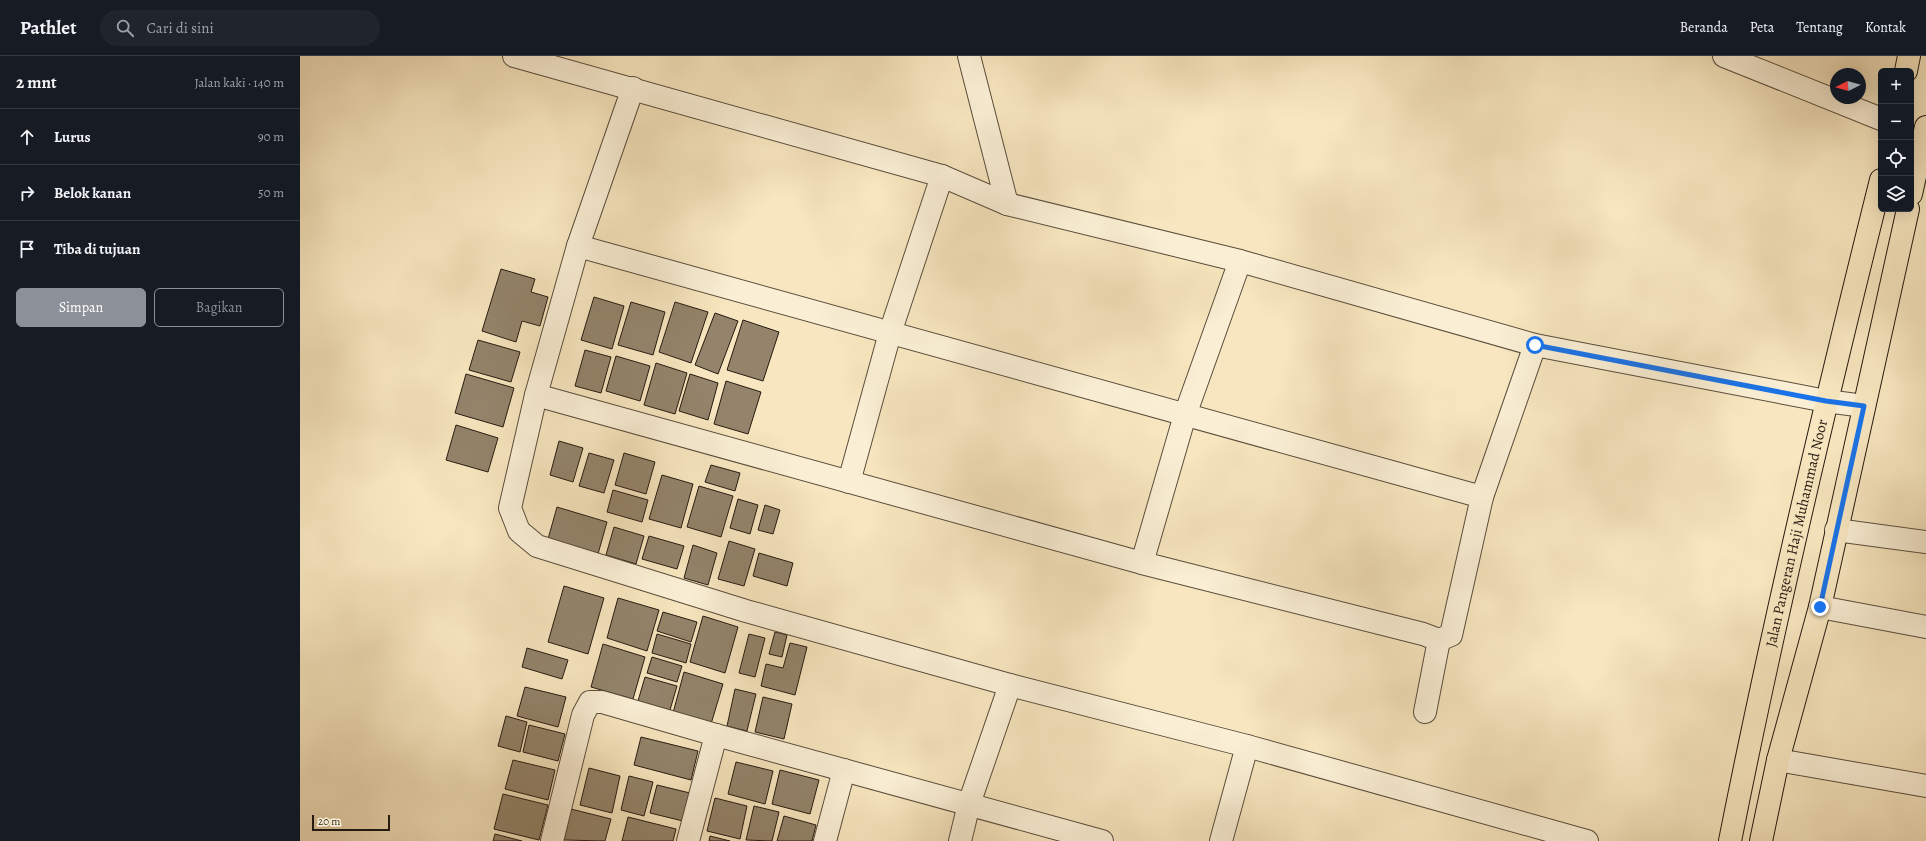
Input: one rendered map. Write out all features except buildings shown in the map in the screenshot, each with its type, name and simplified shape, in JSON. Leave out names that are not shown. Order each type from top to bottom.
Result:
[{"type":"main road","points":[[1907,68],[1909,56]]},
{"type":"main road","points":[[1914,181],[1926,127]]},
{"type":"main road","name":"Jalan Pangeran Haji Muhammad Noor","points":[[1730,841],[1756,706],[1826,401],[1878,192]]},
{"type":"main road","points":[[1761,841],[1778,760],[1820,607],[1907,212]]},
{"type":"street","points":[[514,56],[633,88],[942,176],[1007,204],[1240,261],[1535,345],[1826,401],[1864,406]]},
{"type":"street","points":[[969,56],[1007,204]]},
{"type":"street","points":[[1724,56],[1878,118]]},
{"type":"street","points":[[633,88],[578,246],[536,395],[510,508],[519,531],[537,546],[746,611],[1010,684],[1247,746],[1587,841]]},
{"type":"street","points":[[849,482],[890,333],[942,176]]},
{"type":"street","points":[[578,246],[1482,497]]},
{"type":"street","points":[[1142,563],[1185,415],[1240,261]]},
{"type":"street","points":[[536,395],[1142,563],[1415,632],[1439,640],[1451,635],[1482,497],[1535,345]]},
{"type":"street","points":[[1836,530],[1926,542]]},
{"type":"street","points":[[1820,607],[1926,627]]},
{"type":"street","points":[[1425,712],[1439,640]]},
{"type":"street","points":[[960,841],[969,804],[1010,684]]},
{"type":"street","points":[[552,841],[583,714],[590,702],[602,702],[1098,841]]},
{"type":"street","points":[[688,841],[716,735]]},
{"type":"street","points":[[1221,841],[1247,746]]},
{"type":"street","points":[[1778,760],[1926,786]]},
{"type":"street","points":[[825,841],[844,770]]},
{"type":"route","points":[[1535,345],[1826,401],[1864,406],[1820,607]]}]
